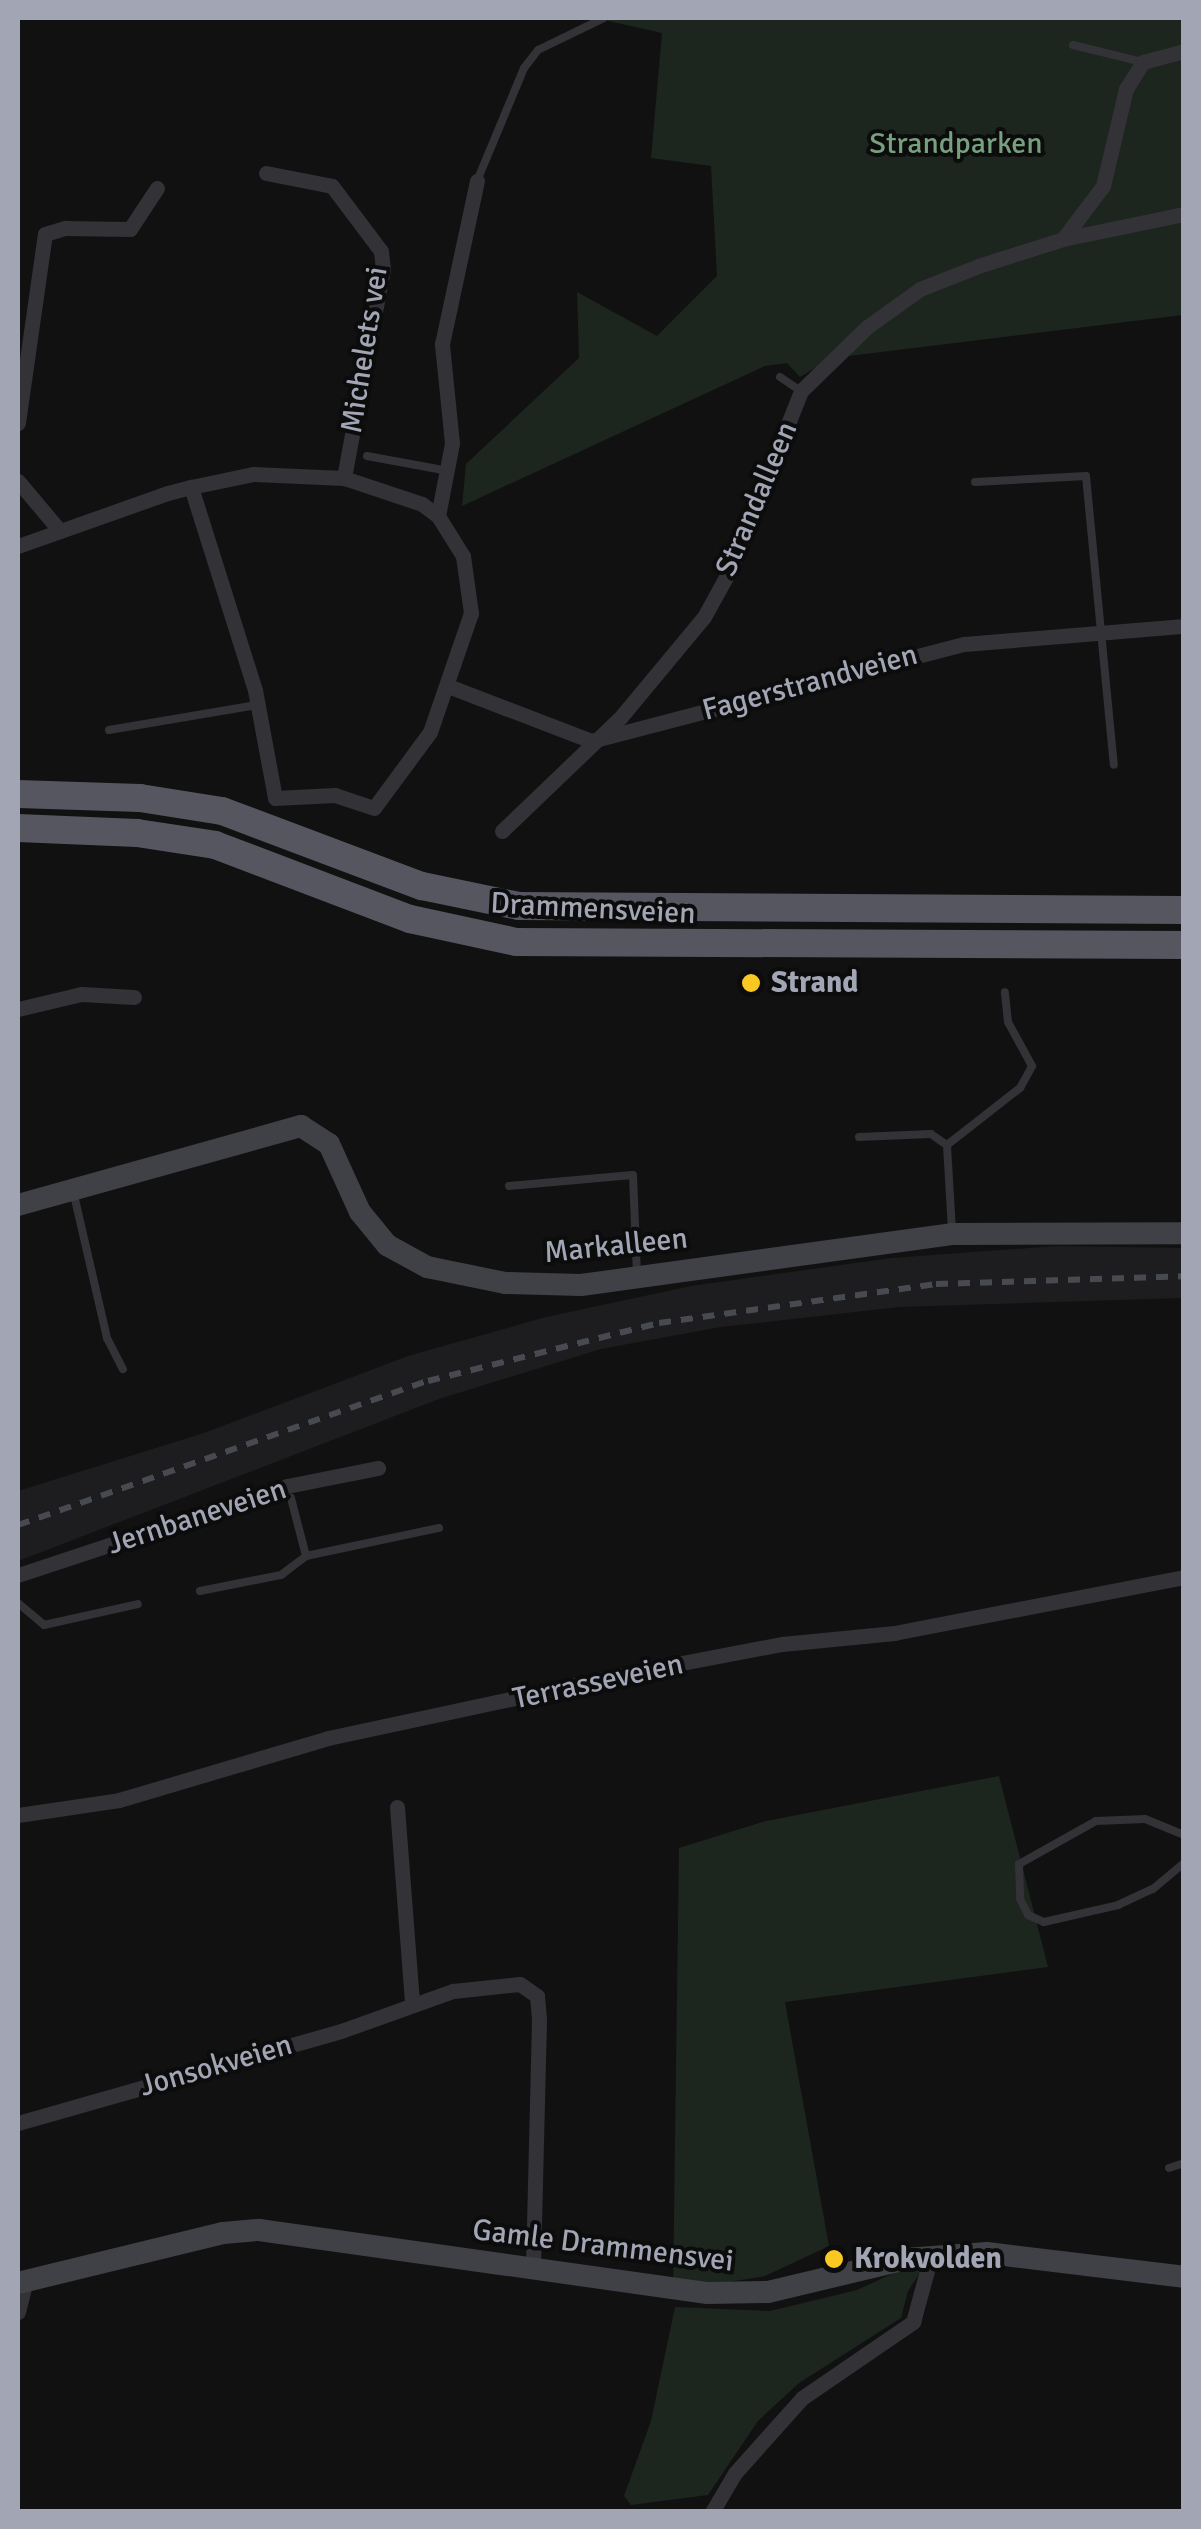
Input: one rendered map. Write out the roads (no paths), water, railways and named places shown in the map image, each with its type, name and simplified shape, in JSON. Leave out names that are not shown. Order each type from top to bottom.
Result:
[{"type":"highway","name":"Drammensveien","points":[[18,794],[140,798],[222,810],[422,886],[519,906],[758,912],[1184,910]]},
{"type":"highway","name":"Drammensveien","points":[[18,828],[137,833],[215,846],[410,919],[516,942],[1184,946]]},
{"type":"main road","name":"Markalleen","points":[[18,1205],[301,1126],[329,1144],[381,1251],[427,1267],[494,1282],[555,1286],[954,1234],[1184,1233]]},
{"type":"main road","name":"Gamle Drammensvei","points":[[21,2283],[223,2233],[259,2230],[738,2294],[931,2256],[1023,2256],[1184,2278]]},
{"type":"street","points":[[1063,239],[1102,186],[1126,89],[1143,62],[1184,51]]},
{"type":"street","name":"Michelets vei","points":[[266,173],[332,186],[380,251],[383,269],[344,478]]},
{"type":"street","points":[[438,516],[449,471],[442,344],[477,181]]},
{"type":"street","points":[[18,423],[45,234],[64,228],[130,229],[157,188]]},
{"type":"street","name":"Strandalleen","points":[[502,831],[591,741],[620,718],[704,617],[731,568],[801,391],[867,327],[920,289],[1063,239],[1184,214]]},
{"type":"street","points":[[18,546],[190,487],[253,474],[344,478],[405,497],[438,516],[463,556],[471,613],[448,686],[418,755],[374,808],[335,795],[275,798],[259,705],[190,487]]},
{"type":"street","points":[[18,480],[60,531]]},
{"type":"street","name":"Fagerstrandveien","points":[[591,741],[918,654],[1010,637],[1184,626]]},
{"type":"street","points":[[448,686],[591,741]]},
{"type":"street","points":[[18,1009],[82,994],[134,997]]},
{"type":"street","name":"Jernbaneveien","points":[[18,1575],[287,1486],[378,1468]]},
{"type":"street","name":"Terrasseveien","points":[[18,1816],[119,1800],[328,1738],[640,1670],[782,1644],[894,1633],[1184,1577]]},
{"type":"street","points":[[398,1807],[412,2002]]},
{"type":"street","name":"Jonsokveien","points":[[18,2123],[340,2031],[412,2002],[520,1984],[538,1996],[533,2269]]},
{"type":"street","points":[[712,2512],[736,2473],[802,2398],[914,2322],[931,2256]]},
{"type":"street","points":[[18,2312],[21,2283]]},
{"type":"lane","points":[[477,181],[524,68],[550,42],[604,18]]},
{"type":"lane","points":[[1074,45],[1143,62]]},
{"type":"lane","points":[[780,377],[801,391]]},
{"type":"lane","points":[[367,456],[449,471]]},
{"type":"lane","points":[[975,482],[1086,476],[1114,766]]},
{"type":"lane","points":[[109,730],[259,705]]},
{"type":"lane","points":[[947,1146],[1020,1088],[1032,1066],[1008,1022],[1006,992]]},
{"type":"lane","points":[[860,1136],[931,1134],[947,1146]]},
{"type":"lane","points":[[947,1146],[948,1221],[954,1234]]},
{"type":"lane","points":[[509,1186],[633,1175],[637,1277]]},
{"type":"lane","points":[[72,1190],[107,1338],[123,1369]]},
{"type":"lane","points":[[292,1498],[306,1556]]},
{"type":"lane","points":[[200,1591],[281,1575],[306,1556],[439,1528]]},
{"type":"lane","points":[[18,1603],[44,1625],[138,1604]]},
{"type":"lane","points":[[1184,1835],[1144,1819],[1096,1822],[1018,1864],[1020,1899],[1028,1915],[1044,1922],[1118,1906],[1153,1889],[1184,1863]]},
{"type":"lane","points":[[1169,2168],[1184,2162]]},
{"type":"railway","points":[[18,1525],[428,1381],[659,1323],[936,1284],[1184,1276]]},
{"type":"place","name":"Strand","points":[[751,983]]},
{"type":"place","name":"Krokvolden","points":[[834,2259]]},
{"type":"park label","name":"Strandparken","points":[[956,144]]}]
